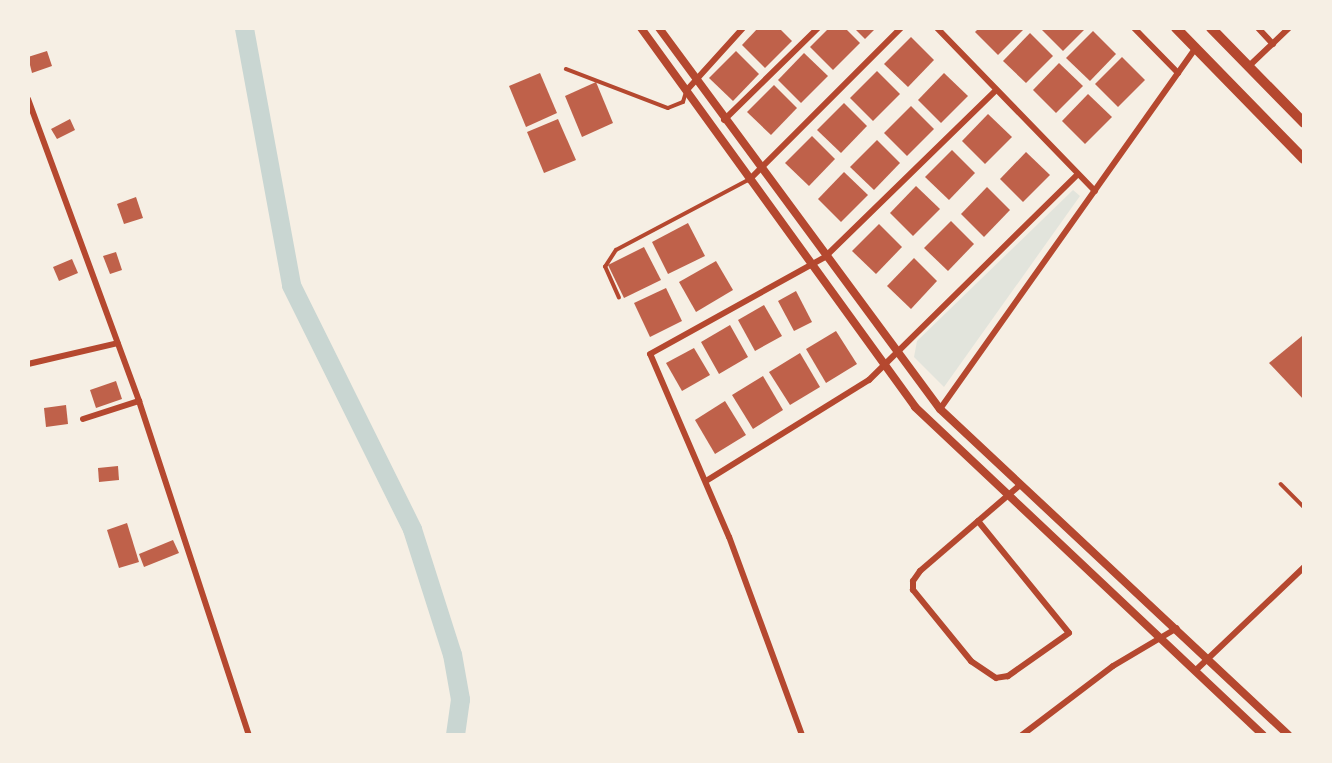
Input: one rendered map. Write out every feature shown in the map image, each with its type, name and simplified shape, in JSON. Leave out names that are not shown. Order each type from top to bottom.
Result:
[{"type":"highway","points":[[1177,28],[1304,159]]},
{"type":"highway","points":[[1211,28],[1304,123]]},
{"type":"street","points":[[641,28],[883,368],[1006,498],[1196,670],[1263,735]]},
{"type":"street","points":[[659,28],[759,169],[940,409],[1177,628],[1288,735]]},
{"type":"street","points":[[686,92],[694,77],[743,28]]},
{"type":"street","points":[[724,120],[818,28]]},
{"type":"street","points":[[748,180],[901,28]]},
{"type":"street","points":[[937,28],[1095,191]]},
{"type":"street","points":[[1134,28],[1178,73]]},
{"type":"street","points":[[1258,28],[1273,44]]},
{"type":"street","points":[[1248,67],[1289,28]]},
{"type":"street","points":[[940,409],[1196,48]]},
{"type":"street","points":[[802,735],[706,481],[650,354],[825,257],[996,90]]},
{"type":"street","points":[[28,99],[139,401],[249,735]]},
{"type":"street","points":[[706,481],[883,368],[898,354],[909,336],[1078,174]]},
{"type":"street","points":[[28,364],[118,343]]},
{"type":"street","points":[[83,419],[139,401]]},
{"type":"street","points":[[978,521],[1069,633],[1008,676],[996,678],[971,661],[914,590],[920,571],[978,521],[1006,498],[1020,485]]},
{"type":"street","points":[[1196,670],[1304,567]]},
{"type":"street","points":[[1022,735],[1113,666],[1163,641],[1177,628]]},
{"type":"lane","points":[[566,69],[660,107],[683,102],[686,92]]},
{"type":"lane","points":[[619,298],[605,267],[615,250],[748,180]]},
{"type":"lane","points":[[1281,484],[1304,507]]},
{"type":"shaded area","points":[[1073,190],[1080,196],[944,387],[914,357],[917,341]]},
{"type":"building","points":[[758,28],[779,28],[792,41],[765,68],[742,45]]},
{"type":"building","points":[[829,28],[845,28],[860,43],[833,70],[810,47]]},
{"type":"building","points":[[854,28],[876,28],[865,39]]},
{"type":"building","points":[[979,28],[1025,28],[998,55],[975,32]]},
{"type":"building","points":[[1040,28],[1086,28],[1063,51]]},
{"type":"building","points":[[1093,31],[1116,54],[1090,81],[1066,58]]},
{"type":"building","points":[[1030,33],[1053,56],[1026,83],[1003,61]]},
{"type":"building","points":[[911,37],[934,60],[908,87],[884,64]]},
{"type":"building","points":[[47,51],[52,66],[32,73],[28,57]]},
{"type":"building","points":[[736,51],[759,74],[733,101],[709,78]]},
{"type":"building","points":[[804,53],[828,76],[801,103],[778,80]]},
{"type":"building","points":[[1122,57],[1145,80],[1118,107],[1095,84]]},
{"type":"building","points":[[1059,63],[1083,86],[1056,113],[1033,90]]},
{"type":"building","points":[[877,71],[900,94],[873,121],[850,98]]},
{"type":"building","points":[[540,73],[557,113],[526,127],[509,86]]},
{"type":"building","points":[[944,73],[968,96],[941,123],[918,100]]},
{"type":"building","points":[[596,82],[613,123],[582,137],[565,96]]},
{"type":"building","points":[[774,85],[797,108],[771,135],[747,112]]},
{"type":"building","points":[[1088,94],[1112,117],[1085,144],[1062,121]]},
{"type":"building","points":[[844,103],[867,126],[841,153],[817,130]]},
{"type":"building","points":[[911,106],[934,129],[907,156],[884,133]]},
{"type":"building","points":[[988,114],[1012,137],[985,164],[962,141]]},
{"type":"building","points":[[70,119],[75,130],[57,139],[51,129]]},
{"type":"building","points":[[558,119],[576,160],[544,173],[527,132]]},
{"type":"building","points":[[812,136],[835,159],[809,186],[785,163]]},
{"type":"building","points":[[877,140],[900,163],[874,190],[850,167]]},
{"type":"building","points":[[952,150],[975,173],[949,200],[925,177]]},
{"type":"building","points":[[1026,152],[1050,175],[1023,202],[1000,179]]},
{"type":"building","points":[[844,172],[868,195],[841,222],[818,199]]},
{"type":"building","points":[[916,186],[940,209],[913,236],[890,213]]},
{"type":"building","points":[[987,187],[1010,210],[984,237],[961,214]]},
{"type":"building","points":[[136,197],[143,218],[124,224],[117,204]]},
{"type":"building","points":[[951,221],[974,244],[948,271],[924,248]]},
{"type":"building","points":[[688,223],[705,256],[668,274],[652,242]]},
{"type":"building","points":[[879,224],[902,247],[876,274],[852,251]]},
{"type":"building","points":[[644,247],[661,280],[624,298],[608,265]]},
{"type":"building","points":[[116,252],[122,270],[110,274],[103,256]]},
{"type":"building","points":[[914,258],[937,281],[911,309],[887,286]]},
{"type":"building","points":[[72,259],[78,273],[59,281],[53,267]]},
{"type":"building","points":[[716,261],[733,290],[696,312],[679,282]]},
{"type":"building","points":[[666,288],[682,321],[650,337],[634,303]]},
{"type":"building","points":[[796,291],[812,322],[794,331],[778,301]]},
{"type":"building","points":[[764,305],[782,336],[755,351],[738,320]]},
{"type":"building","points":[[730,325],[748,357],[719,374],[701,342]]},
{"type":"building","points":[[836,331],[857,364],[826,383],[806,349]]},
{"type":"building","points":[[1302,336],[1304,339],[1304,400],[1269,363]]},
{"type":"building","points":[[694,348],[710,375],[682,391],[666,363]]},
{"type":"building","points":[[800,353],[820,387],[790,405],[769,372]]},
{"type":"building","points":[[763,376],[783,410],[753,429],[732,395]]},
{"type":"building","points":[[116,381],[122,399],[96,408],[90,390]]},
{"type":"building","points":[[725,401],[746,435],[715,454],[695,420]]},
{"type":"building","points":[[66,405],[68,424],[46,427],[44,408]]},
{"type":"building","points":[[118,466],[119,480],[99,482],[98,468]]},
{"type":"building","points":[[127,523],[139,562],[119,568],[107,530]]},
{"type":"building","points":[[173,540],[179,553],[144,567],[139,554]]},
{"type":"waterway","points":[[244,28],[291,285],[412,529],[452,654],[460,699],[455,735]]}]
